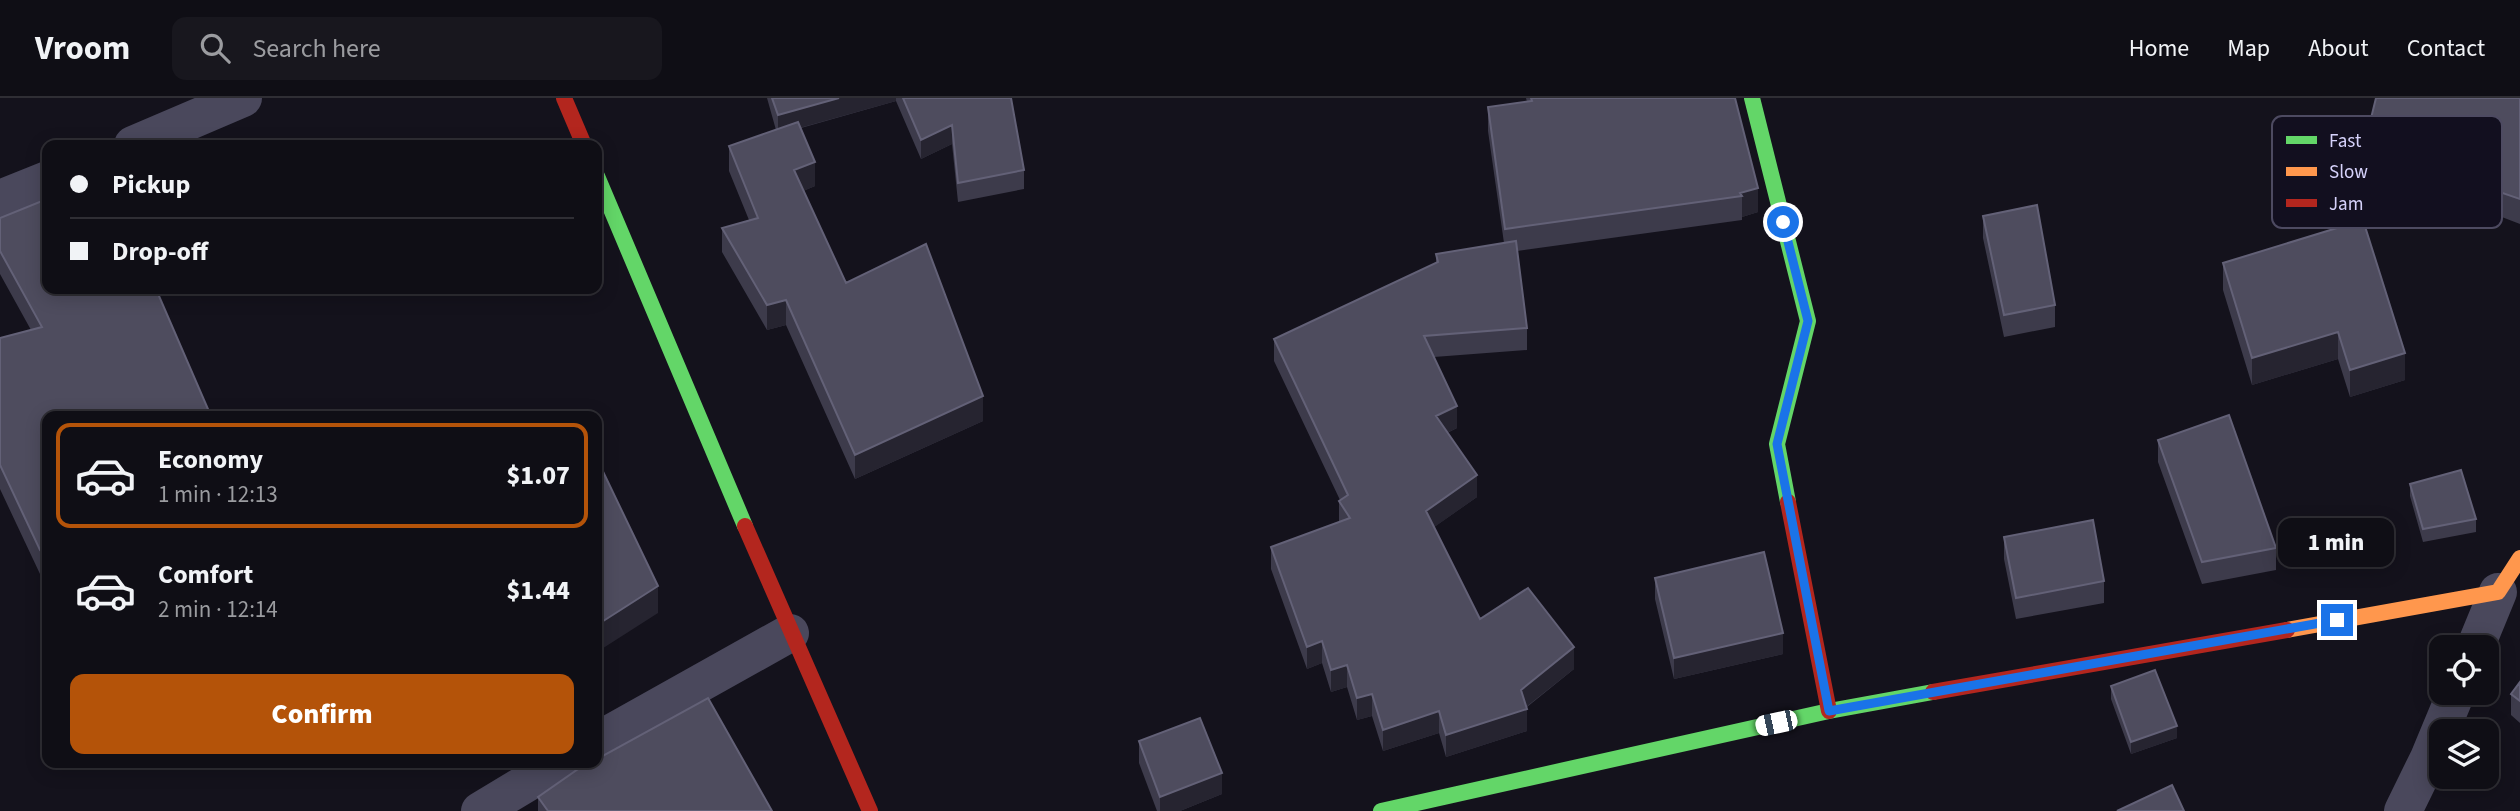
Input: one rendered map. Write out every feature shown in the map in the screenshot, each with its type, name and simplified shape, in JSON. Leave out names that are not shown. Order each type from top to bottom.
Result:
[{"type":"street","points":[[145,140],[243,98]]},
{"type":"street","points":[[564,98],[582,140]]},
{"type":"street","points":[[1752,98],[1808,321],[1777,444],[1829,711]]},
{"type":"street","points":[[0,199],[42,182]]},
{"type":"street","points":[[602,188],[790,633],[870,811]]},
{"type":"street","points":[[2480,635],[2498,592],[2520,558]]},
{"type":"street","points":[[1381,811],[1829,711],[2498,592]]},
{"type":"street","points":[[602,738],[790,633]]},
{"type":"street","points":[[2403,811],[2451,705]]},
{"type":"street","points":[[480,811],[552,768]]},
{"type":"building","points":[[772,98],[839,98],[778,115]]},
{"type":"building","points":[[903,98],[1011,98],[1024,170],[958,183],[952,125],[921,140]]},
{"type":"building","points":[[1531,98],[1735,98],[1758,188],[1740,193],[1742,196],[1505,229],[1488,107],[1532,101]]},
{"type":"building","points":[[2376,98],[2520,98],[2520,199],[2502,193],[2502,116],[2372,116]]},
{"type":"building","points":[[798,122],[815,162],[794,170],[846,283],[926,244],[983,396],[855,455],[786,300],[767,305],[722,228],[758,218],[729,146]]},
{"type":"building","points":[[42,201],[42,294],[158,294],[209,411],[42,411],[40,550],[0,465],[0,338],[42,327],[0,251],[0,218]]},
{"type":"building","points":[[2037,205],[2055,305],[2004,315],[1983,216]]},
{"type":"building","points":[[2337,228],[2366,228],[2405,353],[2350,370],[2338,332],[2252,358],[2223,263]]},
{"type":"building","points":[[1516,241],[1527,328],[1424,336],[1457,406],[1436,416],[1477,475],[1426,511],[1480,619],[1528,588],[1574,647],[1521,690],[1527,709],[1446,735],[1439,711],[1383,730],[1372,694],[1357,698],[1347,665],[1331,670],[1322,641],[1307,647],[1271,547],[1350,518],[1339,501],[1348,495],[1274,339],[1438,262],[1436,254]]},
{"type":"building","points":[[2229,415],[2276,548],[2202,562],[2158,440]]},
{"type":"building","points":[[602,469],[658,586],[602,622]]},
{"type":"building","points":[[2461,470],[2476,519],[2423,529],[2410,484]]},
{"type":"building","points":[[2093,520],[2104,581],[2016,598],[2004,537]]},
{"type":"building","points":[[1764,552],[1783,633],[1674,658],[1655,578]]},
{"type":"building","points":[[2155,670],[2177,726],[2131,742],[2111,686]]},
{"type":"building","points":[[2520,682],[2520,701],[2511,694]]},
{"type":"building","points":[[708,698],[772,811],[548,811],[538,797],[580,768],[602,768],[602,756]]},
{"type":"building","points":[[1200,718],[1222,773],[1160,797],[1139,741]]},
{"type":"building","points":[[2172,785],[2184,811],[2117,811]]},
{"type":"traffic: fast","points":[[1752,98],[1808,321],[1777,444],[1788,502]]},
{"type":"traffic: fast","points":[[602,188],[745,526]]},
{"type":"traffic: fast","points":[[1381,811],[1829,711],[1933,692]]},
{"type":"traffic: slow","points":[[2287,630],[2498,592],[2520,558]]},
{"type":"traffic: jam","points":[[564,98],[582,140]]},
{"type":"traffic: jam","points":[[1788,502],[1829,711]]},
{"type":"traffic: jam","points":[[745,526],[870,811]]},
{"type":"traffic: jam","points":[[1933,692],[2287,630]]},
{"type":"route","points":[[1783,222],[1808,321],[1777,444],[1829,711],[2337,620]]}]
